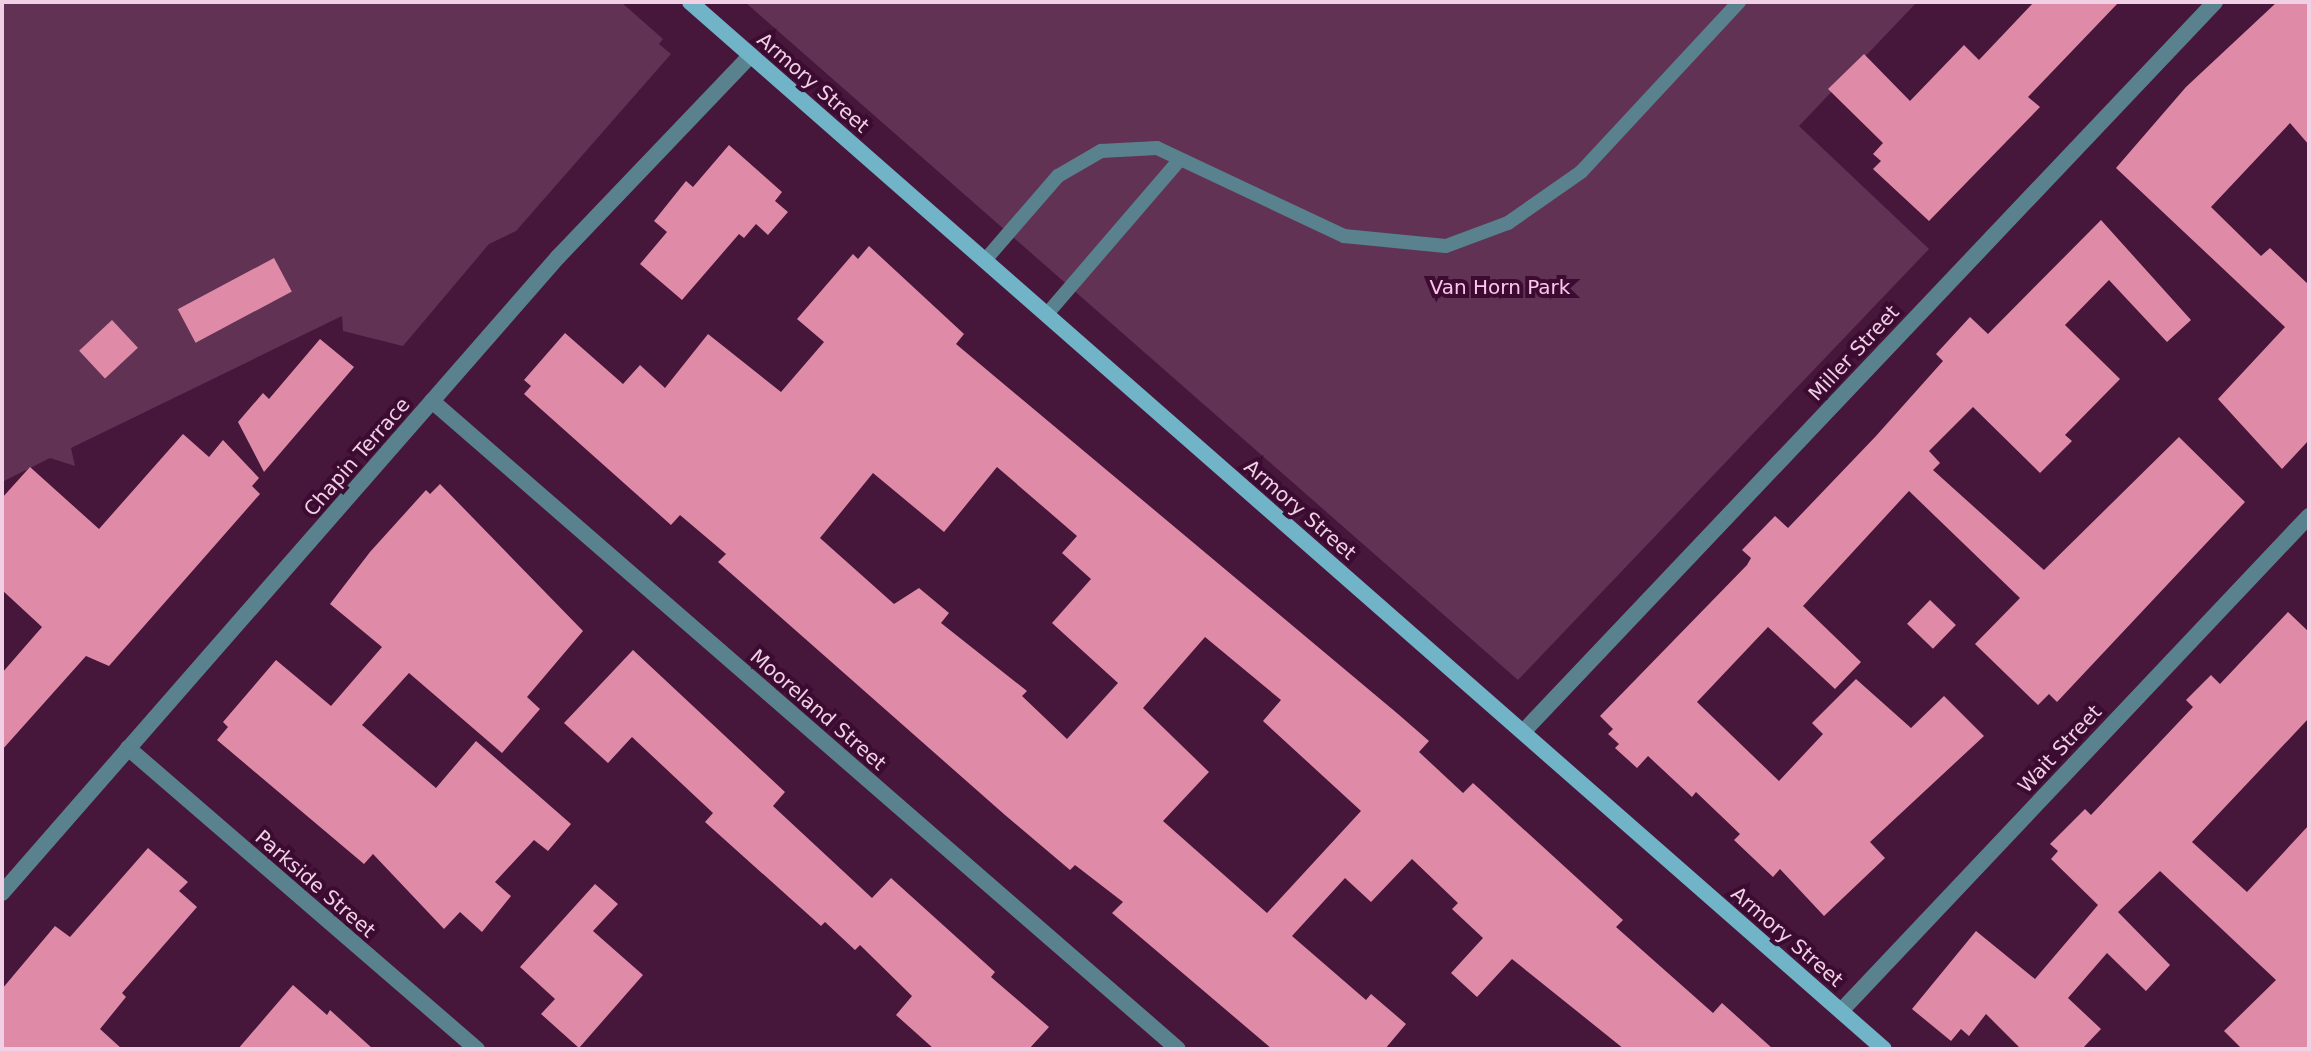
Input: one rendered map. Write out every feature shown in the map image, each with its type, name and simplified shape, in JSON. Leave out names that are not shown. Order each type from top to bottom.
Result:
[{"type":"main road","name":"Armory Street","points":[[690,2],[1884,1049]]},
{"type":"street","name":"Miller Street","points":[[1523,732],[2215,2]]},
{"type":"street","name":"Chapin Terrace","points":[[2,893],[558,257],[751,55]]},
{"type":"street","name":"Mooreland Street","points":[[432,401],[1178,1049]]},
{"type":"street","name":"Wait Street","points":[[1841,1011],[2309,516]]},
{"type":"street","name":"Parkside Street","points":[[128,748],[477,1049]]},
{"type":"lane","points":[[986,259],[1058,176],[1101,151],[1157,148],[1177,163],[1344,236],[1446,246],[1508,223],[1581,172],[1739,2]]},
{"type":"lane","points":[[1047,314],[1177,163]]},
{"type":"green space","points":[[2,2],[621,2],[663,39],[659,44],[671,54],[516,231],[489,244],[403,346],[343,331],[342,316],[71,448],[75,466],[50,458],[2,482]]},
{"type":"green space","name":"Van Horn Park","points":[[745,2],[1917,2],[1799,126],[1929,249],[1518,680]]},
{"type":"building","points":[[2034,2],[2119,2],[2028,97],[2040,107],[1929,221],[1873,169],[1881,161],[1873,154],[1883,143],[1828,89],[1864,54],[1910,101],[1964,45],[1979,60]]},
{"type":"building","points":[[2277,2],[2309,2],[2309,145],[2290,123],[2211,207],[2261,256],[2270,248],[2309,285],[2309,440],[2282,469],[2218,399],[2285,327],[2116,168],[2186,87]]},
{"type":"building","points":[[729,145],[782,192],[775,201],[788,212],[768,235],[756,224],[744,238],[739,234],[682,300],[640,264],[667,232],[654,221],[686,181],[693,187]]},
{"type":"building","points":[[2101,220],[2191,320],[2167,342],[2109,280],[2065,325],[2120,379],[2065,435],[2072,441],[2040,473],[1973,407],[1929,451],[1940,463],[1933,470],[2044,570],[2179,437],[2245,502],[2057,702],[2049,694],[2038,705],[1975,644],[2020,598],[1909,491],[1803,606],[1861,662],[1835,689],[1768,627],[1697,702],[1779,781],[1823,734],[1812,723],[1856,679],[1911,728],[1944,696],[1984,736],[1870,842],[1885,858],[1824,916],[1780,869],[1773,877],[1734,840],[1740,834],[1696,792],[1692,797],[1648,756],[1637,768],[1615,748],[1619,744],[1608,734],[1613,729],[1600,716],[1747,565],[1751,558],[1742,550],[1775,516],[1788,528],[1876,436],[1943,361],[1936,354],[1970,317],[1988,334]]},
{"type":"building","points":[[869,246],[964,334],[956,344],[1429,741],[1419,752],[1463,793],[1473,783],[1623,920],[1616,927],[1713,1013],[1722,1003],[1773,1049],[1624,1049],[1512,959],[1477,997],[1451,973],[1483,938],[1452,909],[1458,903],[1412,859],[1371,902],[1345,878],[1292,936],[1366,1000],[1371,994],[1406,1024],[1385,1049],[1272,1049],[1112,913],[1123,902],[1075,865],[1070,870],[718,562],[726,554],[680,515],[671,525],[524,394],[531,386],[524,380],[565,333],[623,384],[640,365],[665,388],[708,334],[781,392],[824,342],[797,319],[853,254],[858,259]],"holes":[[[997,467],[1077,536],[1062,553],[1091,579],[1052,623],[1118,683],[1067,739],[1022,696],[1027,691],[941,623],[949,613],[919,588],[894,604],[820,538],[873,473],[944,532]],[[1205,637],[1281,700],[1263,721],[1361,811],[1267,913],[1163,821],[1209,772],[1143,708]]]},
{"type":"building","points":[[274,258],[292,292],[196,343],[178,309]]},
{"type":"building","points":[[112,320],[138,348],[105,378],[79,351]]},
{"type":"building","points":[[320,339],[354,367],[264,472],[238,422],[263,393],[269,399]]},
{"type":"building","points":[[183,434],[209,457],[223,440],[259,478],[252,486],[260,494],[109,666],[86,656],[2,750],[2,673],[42,627],[2,590],[2,498],[30,467],[99,529]]},
{"type":"building","points":[[440,484],[583,631],[527,697],[540,709],[502,753],[409,673],[362,725],[436,788],[476,741],[571,824],[548,851],[534,840],[495,882],[511,896],[482,932],[460,912],[444,929],[373,854],[364,864],[217,740],[228,727],[223,722],[276,660],[331,706],[382,647],[330,604],[370,552],[426,490],[430,494]]},
{"type":"building","points":[[1930,600],[1956,625],[1933,649],[1907,624]]},
{"type":"building","points":[[2288,612],[2309,632],[2309,718],[2192,842],[2247,892],[2309,825],[2309,1049],[2242,1049],[2224,1031],[2276,980],[2160,871],[2118,912],[2170,965],[2146,991],[2107,953],[2068,998],[2101,1029],[2082,1049],[2021,1049],[1986,1014],[1969,1036],[1961,1029],[1951,1041],[1912,1009],[1976,931],[2035,979],[2098,905],[2051,859],[2058,851],[2050,844],[2085,809],[2091,815],[2193,707],[2186,700],[2211,675],[2220,684]]},
{"type":"building","points":[[633,650],[785,792],[773,806],[872,898],[891,878],[995,972],[991,977],[1049,1027],[1029,1049],[934,1049],[896,1015],[912,996],[860,945],[855,950],[825,922],[821,926],[705,822],[713,813],[632,737],[608,763],[564,723]]},
{"type":"building","points":[[148,848],[188,882],[179,891],[197,907],[122,993],[126,997],[100,1029],[122,1049],[2,1049],[2,989],[55,926],[70,937]]},
{"type":"building","points":[[595,884],[618,904],[593,931],[643,975],[579,1048],[541,1014],[555,999],[520,967]]},
{"type":"building","points":[[293,985],[327,1015],[330,1010],[373,1049],[238,1049]]}]
